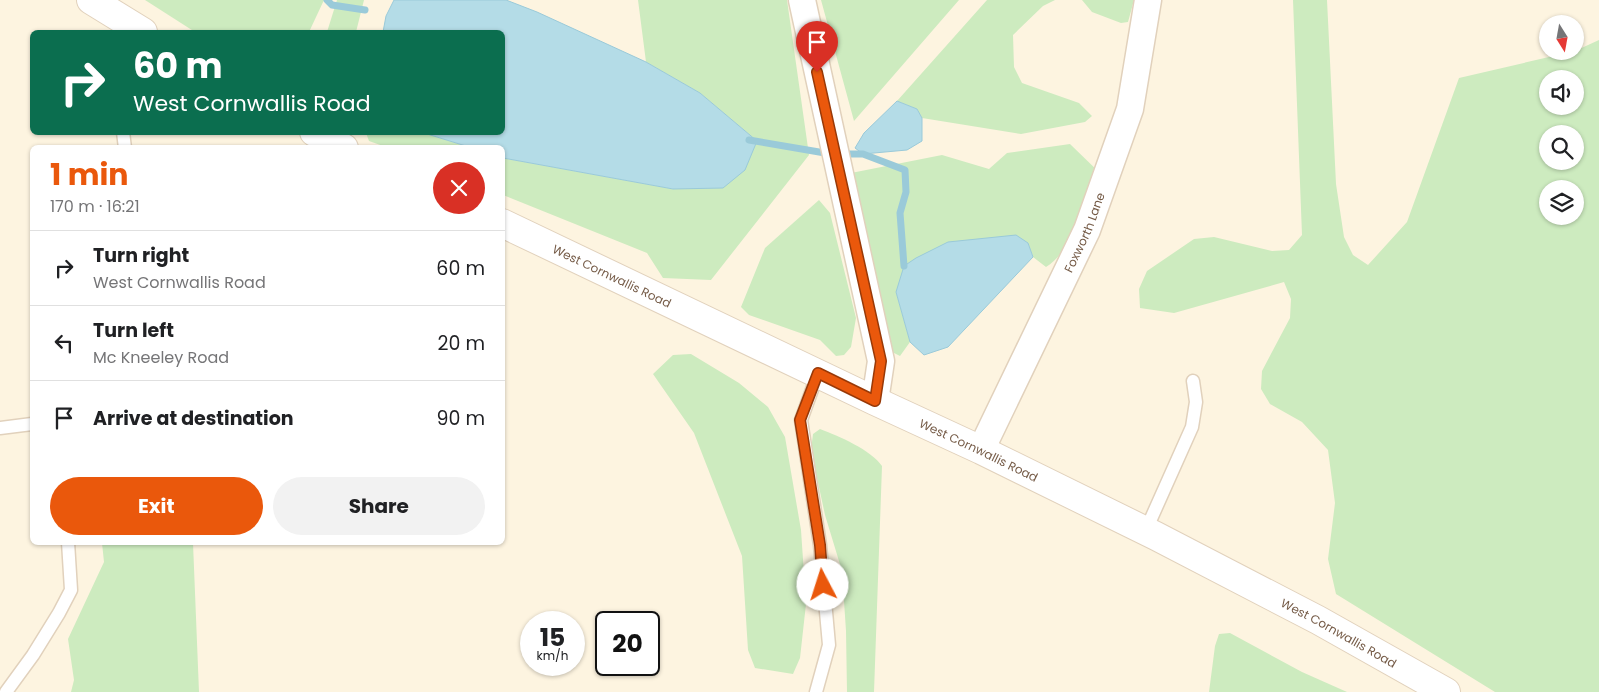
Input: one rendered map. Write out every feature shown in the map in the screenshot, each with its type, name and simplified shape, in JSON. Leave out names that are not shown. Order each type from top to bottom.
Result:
[{"type":"street","points":[[91,0],[131,29]]},
{"type":"street","points":[[802,0],[881,361],[875,401]]},
{"type":"street","name":"Foxworth Lane","points":[[981,450],[1087,230],[1130,109],[1148,0]]},
{"type":"street","points":[[320,135],[338,145]]},
{"type":"street","name":"West Cornwallis Road","points":[[505,224],[1146,530],[1318,620],[1446,692]]},
{"type":"lane","points":[[816,692],[829,645],[820,545],[800,420],[818,373]]},
{"type":"lane","points":[[1146,530],[1192,427],[1196,402],[1193,381]]},
{"type":"lane","points":[[0,428],[30,424]]},
{"type":"lane","points":[[6,692],[34,655],[71,590],[68,545]]},
{"type":"green space","points":[[145,0],[324,0],[310,30],[192,30]]},
{"type":"green space","points":[[337,0],[364,0],[356,30],[328,30]]},
{"type":"green space","points":[[638,0],[787,0],[809,155],[711,280],[663,278],[647,253],[505,196],[505,159],[673,189],[757,141],[700,93],[646,62]]},
{"type":"green space","points":[[821,0],[959,0],[854,121]]},
{"type":"green space","points":[[987,0],[1055,0],[1043,6],[1013,35],[1014,67],[1022,83],[1079,103],[1092,116],[1085,122],[1021,134],[922,118],[917,109],[897,101]]},
{"type":"green space","points":[[1082,0],[1134,0],[1128,22],[1121,23],[1092,12]]},
{"type":"green space","points":[[1293,0],[1327,0],[1336,184],[1344,237],[1353,255],[1368,265],[1407,222],[1459,78],[1539,59],[1584,60],[1584,47],[1599,40],[1599,692],[1495,692],[1336,594],[1328,559],[1335,503],[1328,450],[1302,422],[1270,404],[1261,389],[1262,371],[1290,318],[1291,299],[1284,282],[1174,313],[1140,308],[1139,289],[1147,271],[1194,239],[1214,237],[1272,251],[1289,250],[1302,235]]},
{"type":"green space","points":[[367,135],[430,135],[463,145],[380,145],[369,141]]},
{"type":"green space","points":[[1070,144],[1103,176],[1084,201],[1070,237],[1054,261],[1046,267],[1033,257],[1028,243],[896,292],[910,342],[900,356],[890,351],[851,173],[942,155],[989,169],[1007,153]]},
{"type":"green space","points":[[819,200],[830,213],[856,318],[851,347],[844,355],[836,356],[820,340],[749,315],[741,307],[765,248]]},
{"type":"green space","points":[[691,354],[739,383],[768,407],[785,437],[801,530],[806,604],[800,658],[793,674],[755,668],[748,650],[742,556],[694,433],[653,374],[673,355]]},
{"type":"green space","points":[[820,429],[863,449],[882,466],[874,692],[847,692],[846,631],[842,571],[825,515],[811,450],[813,434]]},
{"type":"green space","points":[[102,545],[193,545],[199,692],[71,692],[74,680],[68,639],[104,562]]},
{"type":"green space","points":[[1230,633],[1302,672],[1347,692],[1209,692],[1215,646],[1219,634]]},
{"type":"water","points":[[394,0],[506,0],[537,12],[646,62],[700,93],[757,141],[745,170],[723,188],[673,189],[505,158],[505,145],[463,145],[430,135],[505,135],[505,30],[383,30],[386,16]]},
{"type":"water","points":[[897,101],[917,109],[922,118],[922,141],[907,150],[863,154],[855,148],[864,133]]},
{"type":"water","points":[[1016,235],[1028,243],[1033,257],[948,347],[924,355],[910,342],[896,292],[904,266],[948,242]]},
{"type":"waterway","points":[[327,0],[332,5],[365,10]]},
{"type":"waterway","points":[[749,140],[825,153]]},
{"type":"waterway","points":[[847,154],[863,154],[905,170],[906,192],[900,213],[904,266]]},
{"type":"route","points":[[817,72],[881,361],[875,401],[818,373],[800,420],[820,545],[823,585]]}]
